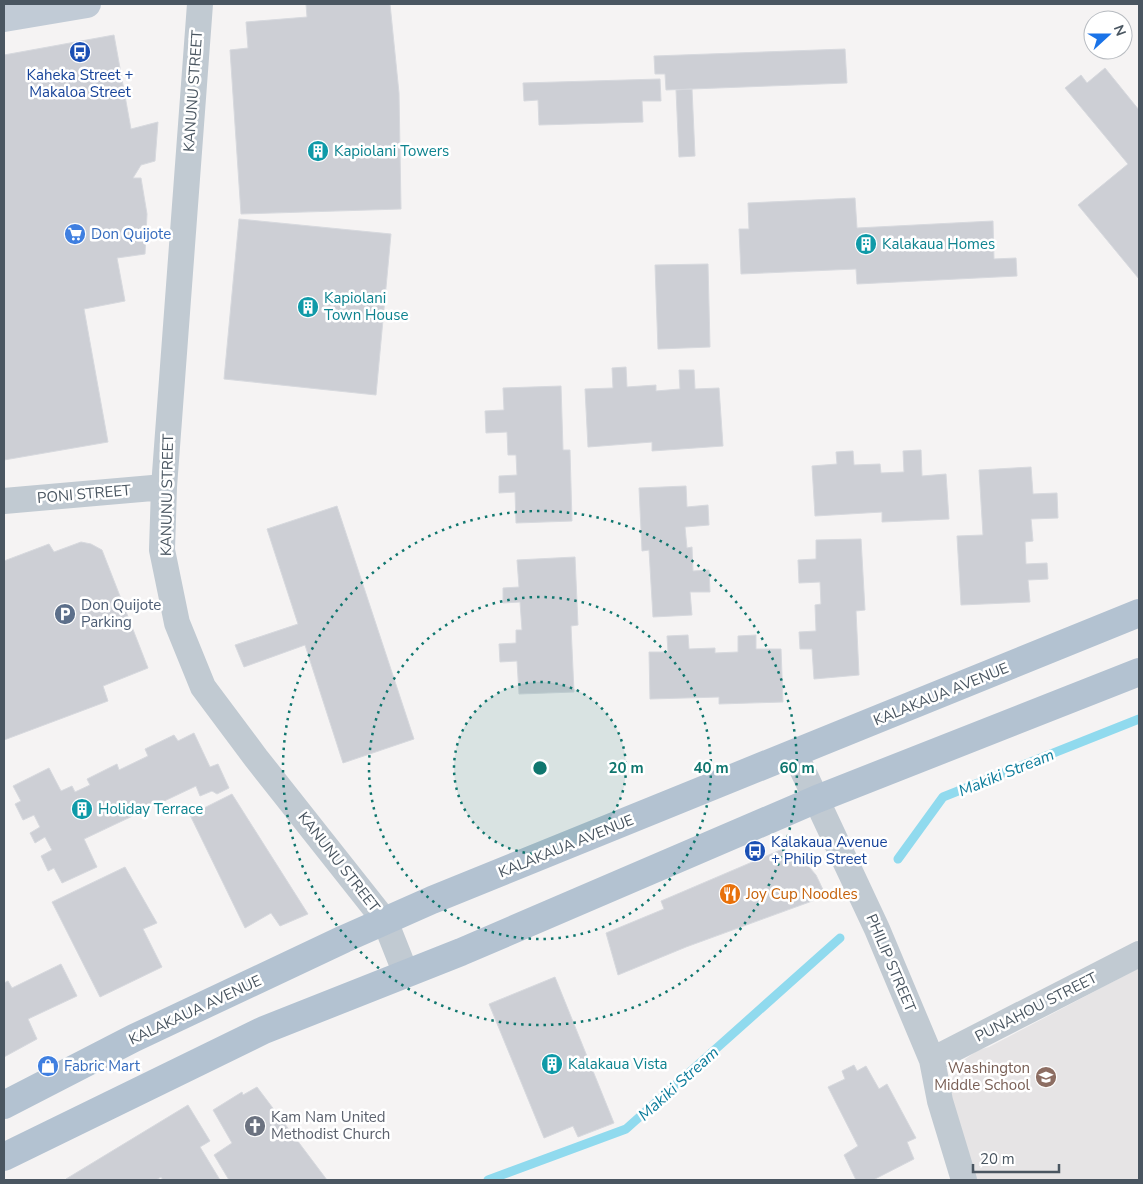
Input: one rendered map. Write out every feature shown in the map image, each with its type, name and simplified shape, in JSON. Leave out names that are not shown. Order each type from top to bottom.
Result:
[{"type":"main road","name":"KALAKAUA AVENUE","points":[[4,1105],[134,1038],[344,939],[432,900],[1139,613]]},
{"type":"main road","points":[[4,1157],[264,1030],[546,916],[817,799],[1139,672]]},
{"type":"street","points":[[4,18],[87,4]]},
{"type":"street","name":"KANUNU STREET","points":[[200,4],[164,487],[162,550],[177,623],[203,687],[256,758],[385,921],[406,974]]},
{"type":"street","name":"PONI STREET","points":[[4,501],[164,487]]},
{"type":"street","name":"PHILIP STREET","points":[[795,754],[877,929],[932,1060],[940,1101],[964,1180]]},
{"type":"street","name":"PUNAHOU STREET","points":[[932,1060],[1139,954]]},
{"type":"shaded area","name":"Washington Middle School","points":[[1139,968],[1139,1180],[976,1180],[950,1093],[951,1082],[961,1062],[978,1050],[989,1047]]},
{"type":"building","name":"Kapiolani Towers","points":[[306,4],[390,4],[399,93],[401,209],[241,214],[230,50],[248,48],[246,22],[307,17]]},
{"type":"building","name":"Don Quijote","points":[[114,35],[131,129],[158,122],[155,161],[141,165],[133,178],[141,178],[147,214],[145,254],[117,258],[125,301],[84,309],[108,442],[4,460],[4,55]]},
{"type":"building","points":[[845,49],[847,83],[666,90],[665,74],[655,74],[654,56]]},
{"type":"building","points":[[1105,68],[1139,110],[1139,279],[1078,205],[1128,164],[1065,88],[1081,75],[1087,83]]},
{"type":"building","points":[[660,79],[661,101],[642,101],[643,122],[539,125],[538,100],[524,101],[523,83]]},
{"type":"building","points":[[692,89],[695,156],[679,157],[676,90]]},
{"type":"building","name":"Kalakaua Homes","points":[[855,198],[857,228],[993,221],[994,259],[1016,258],[1017,276],[857,284],[856,269],[741,274],[739,229],[749,229],[748,203]]},
{"type":"building","name":"Kapiolani Town House","points":[[239,219],[391,234],[376,395],[224,379]]},
{"type":"building","points":[[708,264],[710,347],[658,349],[655,265]]},
{"type":"building","points":[[626,367],[627,387],[656,385],[656,391],[680,389],[679,370],[694,370],[695,389],[719,388],[723,446],[652,451],[652,442],[588,447],[585,389],[613,388],[612,368]]},
{"type":"building","points":[[561,386],[563,450],[570,450],[572,521],[516,523],[515,492],[499,493],[499,476],[517,475],[516,455],[508,455],[507,432],[486,433],[485,411],[504,410],[503,388]]},
{"type":"building","points":[[921,450],[922,476],[946,474],[949,519],[882,522],[882,512],[815,516],[812,466],[837,464],[836,452],[853,451],[854,465],[880,464],[881,473],[904,472],[903,451]]},
{"type":"building","points":[[1031,467],[1033,494],[1057,493],[1058,518],[1031,519],[1033,541],[1025,542],[1026,564],[1047,563],[1048,579],[1028,580],[1030,602],[961,605],[957,536],[983,535],[979,470]]},
{"type":"building","points":[[686,486],[687,507],[708,505],[709,525],[685,527],[687,548],[692,547],[693,571],[709,570],[710,592],[690,592],[692,615],[653,617],[649,550],[642,551],[639,488]]},
{"type":"building","points":[[337,506],[414,739],[343,763],[305,645],[244,667],[235,645],[298,624],[267,529]]},
{"type":"building","points":[[861,539],[865,610],[856,611],[859,675],[814,679],[812,649],[800,649],[799,632],[816,631],[815,605],[821,604],[820,582],[799,583],[798,560],[816,559],[816,540]]},
{"type":"building","name":"Don Quijote Parking","points":[[81,542],[91,544],[102,550],[148,668],[103,686],[108,701],[4,740],[4,561],[49,544],[54,552]]},
{"type":"building","points":[[575,557],[578,625],[571,626],[574,692],[519,694],[517,661],[500,662],[499,644],[516,643],[516,630],[522,630],[520,602],[503,603],[503,588],[519,587],[517,560]]},
{"type":"building","points":[[688,635],[689,649],[715,648],[715,653],[738,652],[738,636],[756,635],[756,649],[781,649],[783,702],[719,704],[719,697],[650,699],[649,652],[668,652],[667,636]]},
{"type":"building","name":"Holiday Terrace","points":[[194,733],[210,767],[218,764],[229,788],[217,794],[212,791],[200,796],[196,786],[84,839],[97,867],[62,883],[54,868],[48,871],[41,856],[52,850],[45,837],[35,843],[30,833],[40,827],[34,815],[23,820],[15,804],[21,801],[13,786],[49,768],[61,791],[72,786],[75,792],[90,785],[87,779],[117,764],[119,770],[148,756],[145,749],[174,735],[178,741]]},
{"type":"building","points":[[232,794],[308,914],[280,926],[271,913],[245,928],[190,815]]},
{"type":"building","points":[[785,848],[786,857],[803,860],[816,875],[826,896],[686,947],[618,975],[606,933],[664,909],[661,901]]},
{"type":"building","points":[[125,867],[157,923],[143,929],[162,967],[100,997],[52,902]]},
{"type":"building","points":[[61,964],[77,996],[28,1019],[37,1039],[4,1057],[4,983],[8,981],[12,988]]},
{"type":"building","name":"Kalakaua Vista","points":[[555,977],[614,1123],[578,1137],[573,1126],[544,1138],[489,1004]]},
{"type":"building","points":[[854,1065],[857,1071],[866,1066],[879,1089],[887,1084],[916,1138],[907,1142],[914,1159],[873,1180],[856,1180],[844,1155],[858,1146],[828,1087],[845,1079],[842,1071]]},
{"type":"building","name":"Kam Nam United Methodist Church","points":[[257,1087],[327,1180],[229,1180],[214,1155],[232,1143],[213,1110],[242,1092],[243,1095]]},
{"type":"building","points":[[188,1105],[210,1141],[200,1147],[220,1180],[163,1180],[161,1177],[156,1180],[66,1179]]},
{"type":"waterway","name":"Makiki Stream","points":[[898,859],[943,797],[1139,719]]},
{"type":"waterway","name":"Makiki Stream","points":[[488,1180],[626,1129],[840,938]]},
{"type":"place","name":"Kaheka Street + Makaloa Street","points":[[80,52]]},
{"type":"place","name":"Kapiolani Towers","points":[[318,151]]},
{"type":"place","name":"Don Quijote","points":[[75,234]]},
{"type":"place","name":"Kalakaua Homes","points":[[866,244]]},
{"type":"place","name":"Kapiolani Town House","points":[[308,307]]},
{"type":"place","name":"Don Quijote Parking","points":[[65,614]]},
{"type":"place","name":"Holiday Terrace","points":[[82,809]]},
{"type":"place","name":"Kalakaua Avenue + Philip Street","points":[[755,851]]},
{"type":"place","name":"Joy Cup Noodles","points":[[730,894]]},
{"type":"place","name":"Kalakaua Vista","points":[[552,1064]]},
{"type":"place","name":"Fabric Mart","points":[[48,1066]]},
{"type":"place","name":"Washington Middle School","points":[[1046,1077]]},
{"type":"place","name":"Kam Nam United Methodist Church","points":[[255,1126]]}]
